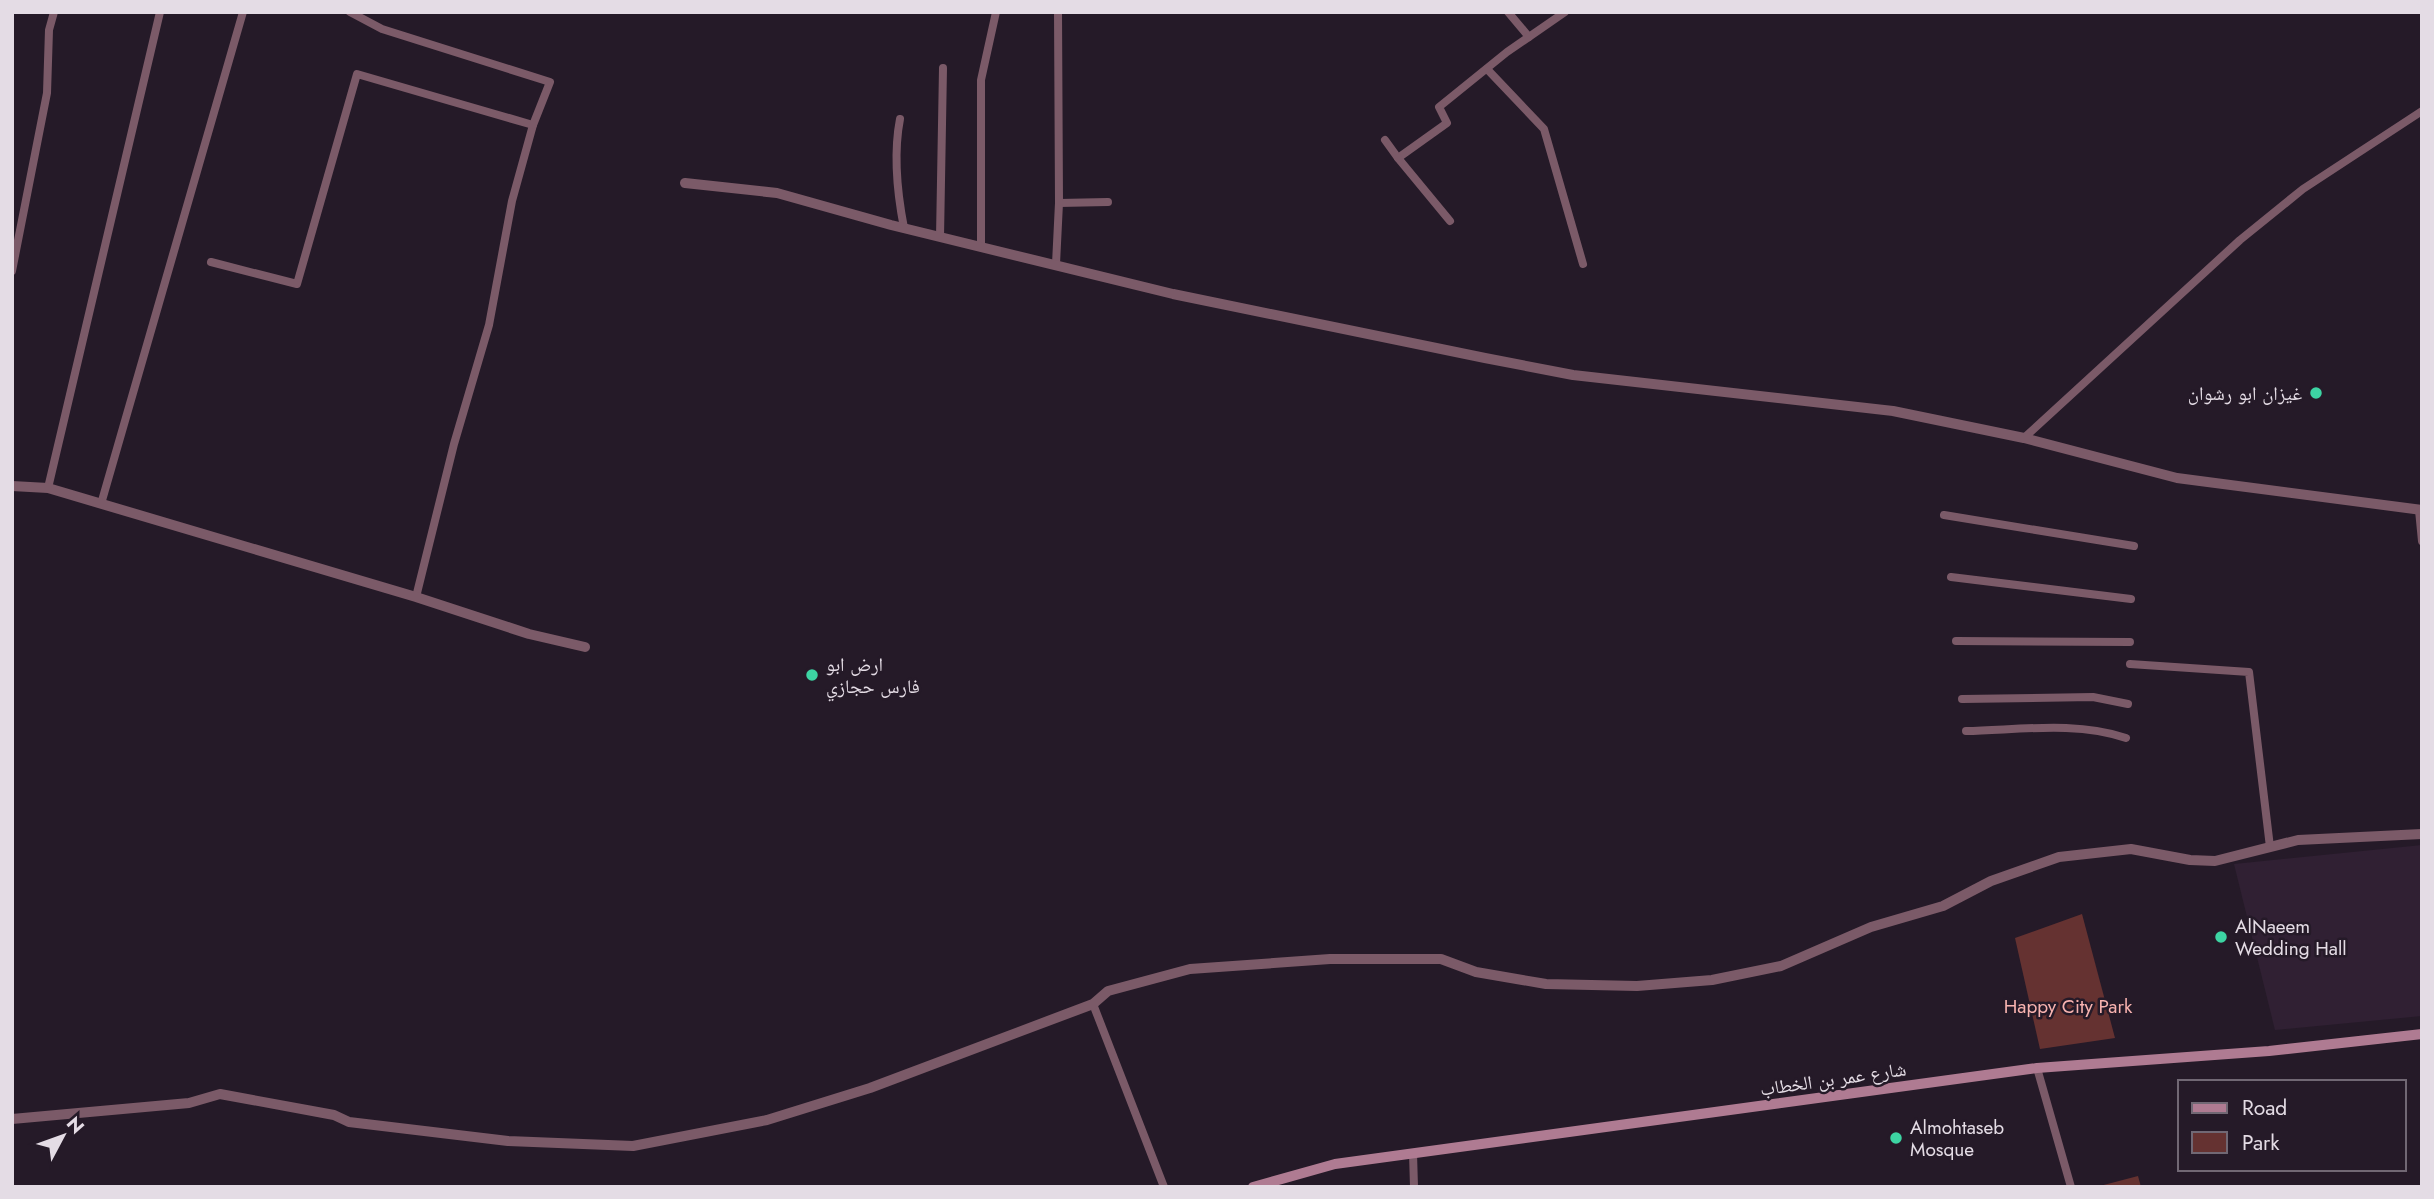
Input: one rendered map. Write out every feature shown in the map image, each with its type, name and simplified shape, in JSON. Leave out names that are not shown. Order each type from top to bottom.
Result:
[{"type":"main road","name":"شارع عمر بن الخطاب","points":[[1253,1187],[1335,1164],[2037,1068],[2269,1051],[2422,1034]]},
{"type":"street","points":[[12,271],[47,93],[48,30],[54,12]]},
{"type":"street","points":[[48,488],[160,12]]},
{"type":"street","points":[[101,504],[243,12]]},
{"type":"street","points":[[350,12],[383,29],[550,82],[533,125],[512,201],[489,325],[454,444],[416,597]]},
{"type":"street","points":[[981,247],[981,80],[996,12]]},
{"type":"street","points":[[1056,264],[1059,202],[1058,12]]},
{"type":"street","points":[[1508,12],[1529,37]]},
{"type":"street","points":[[1398,158],[1447,123],[1439,107],[1565,12]]},
{"type":"street","points":[[940,237],[943,68]]},
{"type":"street","points":[[1487,69],[1544,129],[1583,264]]},
{"type":"street","points":[[211,262],[297,284],[357,74],[533,125]]},
{"type":"street","points":[[2024,438],[2250,232],[2303,189],[2422,111]]},
{"type":"street","points":[[900,118],[896,143],[898,200],[904,228]]},
{"type":"street","points":[[1385,140],[1450,221]]},
{"type":"street","points":[[685,183],[777,193],[904,228],[1173,294],[1573,374],[1894,411],[2024,438],[2177,478],[2420,510],[2422,541]]},
{"type":"street","points":[[1059,202],[1108,202]]},
{"type":"street","points":[[12,486],[48,488],[416,597],[529,634],[585,647]]},
{"type":"street","points":[[1944,515],[2134,546]]},
{"type":"street","points":[[1951,577],[2131,599]]},
{"type":"street","points":[[1956,641],[2130,642]]},
{"type":"street","points":[[2130,664],[2249,672],[2270,847]]},
{"type":"street","points":[[1962,699],[2093,697],[2128,704]]},
{"type":"street","points":[[1966,731],[2076,728],[2105,731],[2126,738]]},
{"type":"street","points":[[12,1119],[189,1103],[220,1094],[334,1115],[349,1122],[434,1133],[523,1143],[633,1146],[687,1138],[766,1120],[870,1088],[1093,1004],[1108,990],[1190,968],[1330,959],[1441,959],[1476,972],[1546,984],[1637,986],[1712,980],[1780,966],[1871,927],[1943,906],[1991,881],[2059,857],[2131,849],[2190,860],[2215,861],[2298,840],[2422,834]]},
{"type":"street","points":[[1093,1004],[1164,1187]]},
{"type":"street","points":[[2037,1068],[2071,1187]]},
{"type":"street","points":[[1413,1153],[1414,1187]]},
{"type":"shaded area","points":[[2422,845],[2422,1016],[2275,1030],[2234,864]]},
{"type":"green space","name":"Happy City Park","points":[[2082,914],[2115,1038],[2040,1049],[2015,938]]},
{"type":"green space","points":[[2138,1176],[2141,1187],[2096,1187]]},
{"type":"place","name":"غيزان ابو رشوان","points":[[2316,393]]},
{"type":"place","name":"ارض ابو فارس حجازي","points":[[812,675]]},
{"type":"place","name":"AlNaeem Wedding Hall","points":[[2221,937]]},
{"type":"place","name":"Almohtaseb Mosque","points":[[1896,1138]]}]
